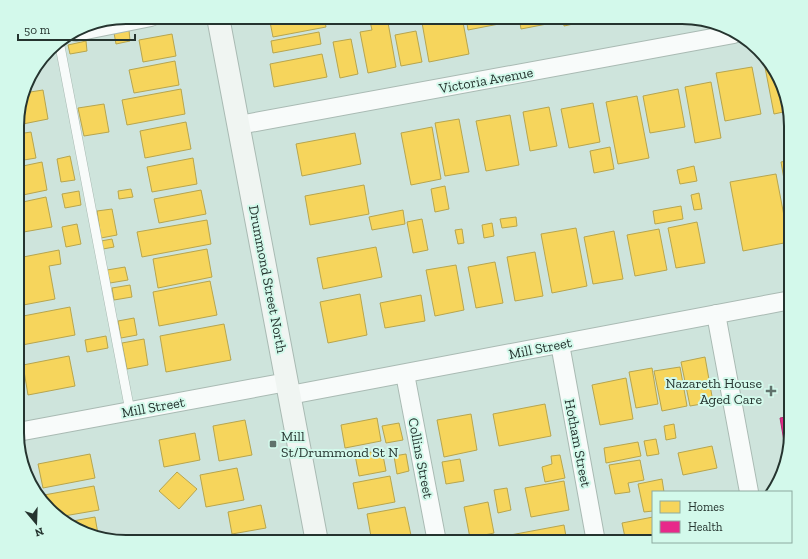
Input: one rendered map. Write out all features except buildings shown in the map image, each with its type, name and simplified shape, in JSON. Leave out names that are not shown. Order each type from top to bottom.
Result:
[{"type":"main road","name":"Drummond Street North","points":[[219,24],[316,535]]},
{"type":"street","name":"Victoria Avenue","points":[[239,125],[727,35]]},
{"type":"street","name":"Mill Street","points":[[24,431],[130,411],[288,388],[405,374],[784,301]]},
{"type":"street","points":[[716,314],[749,491]]},
{"type":"street","name":"Hotham Street","points":[[560,344],[595,535]]},
{"type":"street","name":"Collins Street","points":[[405,374],[435,535]]},
{"type":"lane","points":[[60,48],[130,411]]},
{"type":"place","name":"Nazareth House Aged Care","points":[[771,391]]},
{"type":"place","name":"Mill St/Drummond St N","points":[[273,444]]}]
